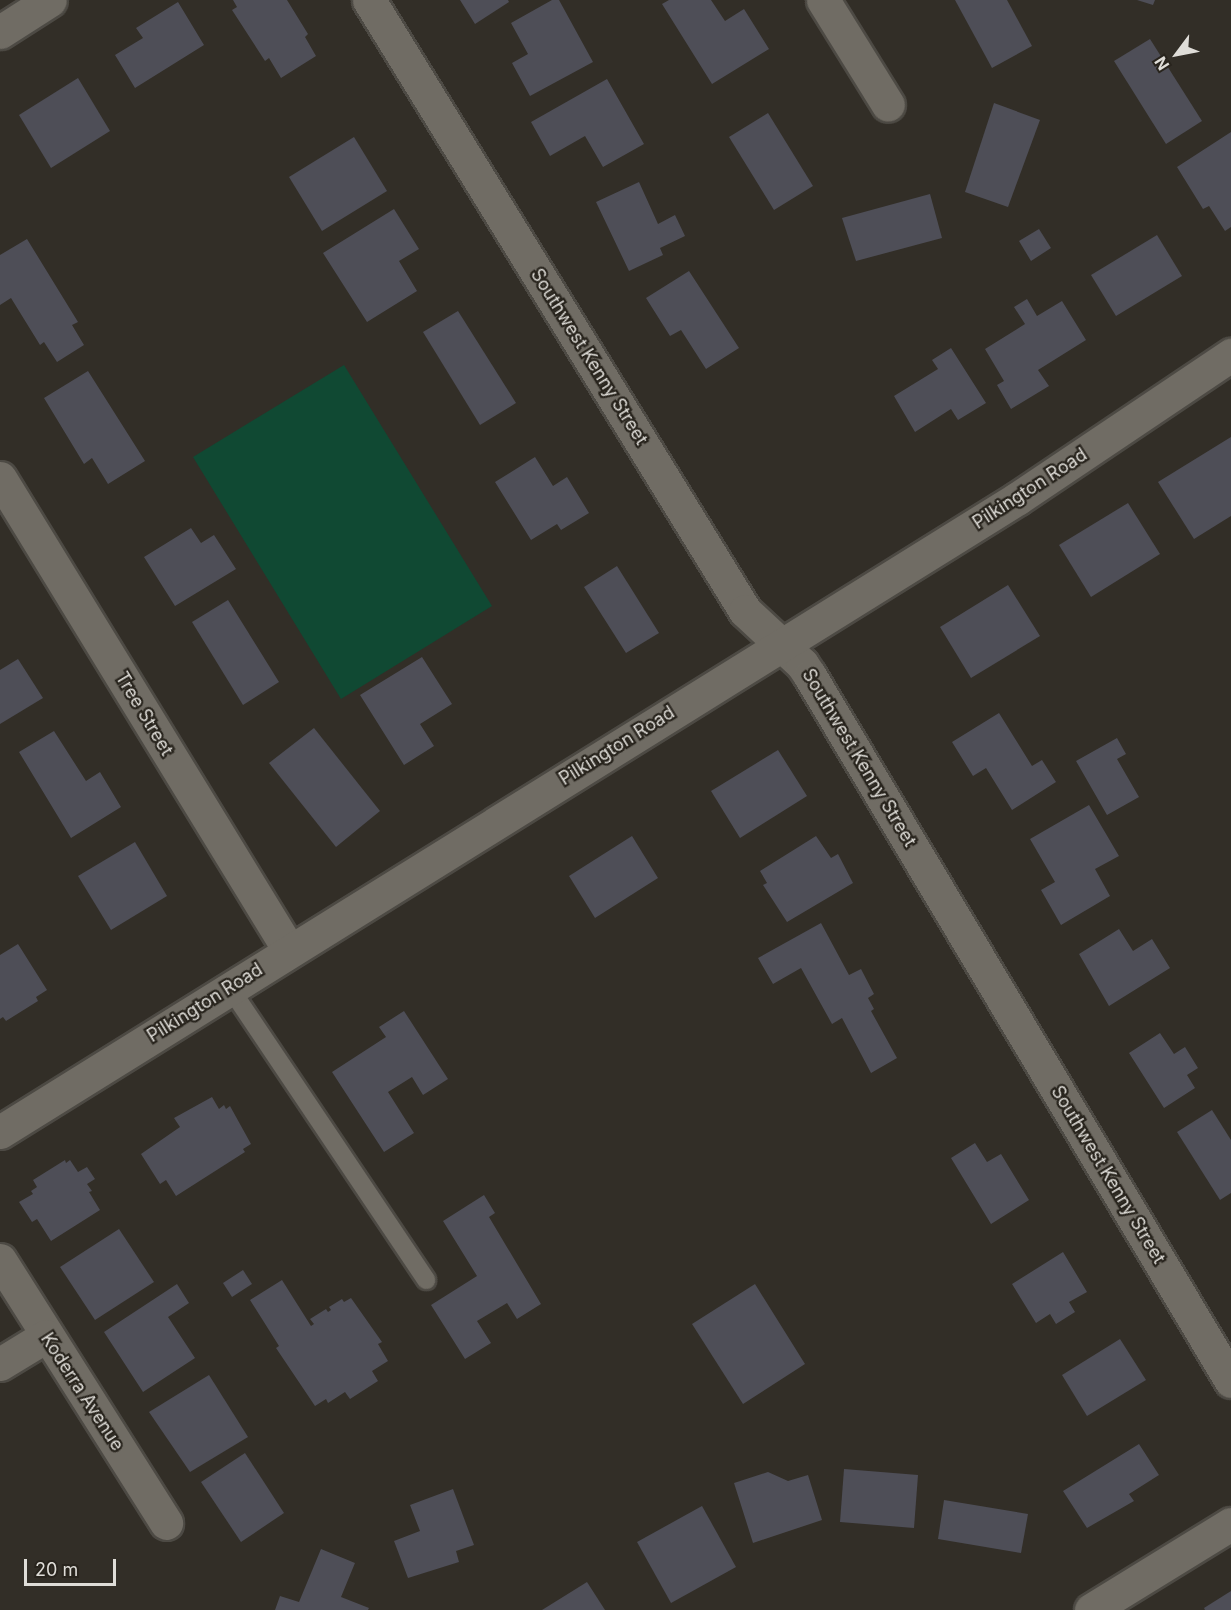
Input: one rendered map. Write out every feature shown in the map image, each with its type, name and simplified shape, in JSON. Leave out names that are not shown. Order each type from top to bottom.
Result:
[{"type":"street","points":[[0,32],[51,0]]},
{"type":"street","name":"Southwest Kenny Street","points":[[369,0],[745,611],[810,676],[1231,1381]]},
{"type":"street","points":[[823,0],[888,105]]},
{"type":"street","name":"Pilkington Road","points":[[0,1132],[1018,498],[1231,355]]},
{"type":"street","name":"Tree Street","points":[[0,478],[289,950]]},
{"type":"street","name":"Koderra Avenue","points":[[0,1260],[166,1523]]},
{"type":"street","points":[[0,1364],[46,1336]]},
{"type":"street","points":[[1091,1610],[1231,1524]]},
{"type":"lane","points":[[230,988],[426,1280]]},
{"type":"green space","points":[[344,365],[492,606],[341,699],[193,457]]},
{"type":"building","points":[[233,0],[287,0],[308,34],[305,37],[316,56],[281,78],[269,58],[265,61],[232,10],[237,7]]},
{"type":"building","points":[[460,0],[508,0],[509,2],[475,24]]},
{"type":"building","points":[[552,0],[559,0],[593,62],[530,96],[512,63],[528,54],[511,23]]},
{"type":"building","points":[[669,0],[711,0],[725,21],[744,9],[769,49],[712,84],[662,4]]},
{"type":"building","points":[[955,0],[1007,0],[1032,46],[992,68]]},
{"type":"building","points":[[1137,0],[1155,0],[1153,5]]},
{"type":"building","points":[[178,2],[204,45],[135,88],[115,55],[143,38],[136,28]]},
{"type":"building","points":[[1150,39],[1202,121],[1166,144],[1114,61]]},
{"type":"building","points":[[78,78],[110,131],[51,168],[19,115]]},
{"type":"building","points":[[607,79],[644,144],[603,167],[585,136],[550,156],[531,122]]},
{"type":"building","points":[[994,103],[1040,120],[1008,207],[965,192]]},
{"type":"building","points":[[768,113],[813,186],[774,210],[729,137]]},
{"type":"building","points":[[1231,132],[1231,227],[1225,231],[1209,206],[1203,209],[1177,167]]},
{"type":"building","points":[[354,137],[387,191],[322,231],[289,177]]},
{"type":"building","points":[[639,182],[658,224],[675,215],[685,236],[660,248],[663,255],[629,271],[596,202]]},
{"type":"building","points":[[930,194],[942,238],[856,261],[842,218]]},
{"type":"building","points":[[394,209],[419,249],[399,261],[417,291],[367,322],[323,253]]},
{"type":"building","points":[[1039,229],[1051,248],[1031,261],[1019,241]]},
{"type":"building","points":[[1157,235],[1182,276],[1116,316],[1091,275]]},
{"type":"building","points":[[27,239],[78,322],[72,325],[84,345],[57,362],[44,342],[40,345],[11,298],[0,305],[0,255]]},
{"type":"building","points":[[689,271],[739,348],[706,369],[681,330],[670,336],[646,298]]},
{"type":"building","points":[[1027,299],[1037,316],[1062,301],[1086,340],[1038,370],[1049,386],[1011,409],[997,385],[1004,381],[985,349],[1025,324],[1014,307]]},
{"type":"building","points":[[458,311],[516,403],[480,425],[423,332]]},
{"type":"building","points":[[951,348],[986,403],[958,420],[951,409],[915,432],[894,396],[938,369],[932,360]]},
{"type":"building","points":[[88,371],[145,461],[108,484],[92,458],[84,464],[44,398]]},
{"type":"building","points":[[1231,437],[1231,516],[1194,539],[1158,482]]},
{"type":"building","points":[[535,457],[553,486],[567,477],[589,513],[561,530],[557,524],[531,540],[495,482]]},
{"type":"building","points":[[1128,503],[1160,554],[1091,597],[1059,545]]},
{"type":"building","points":[[191,528],[201,543],[214,535],[236,569],[175,606],[144,557]]},
{"type":"building","points":[[617,566],[659,633],[626,653],[584,587]]},
{"type":"building","points":[[1008,585],[1040,636],[971,678],[940,627]]},
{"type":"building","points":[[228,600],[279,682],[243,705],[192,622]]},
{"type":"building","points":[[422,657],[452,704],[420,724],[434,746],[404,765],[360,695]]},
{"type":"building","points":[[18,659],[43,698],[0,724],[0,670]]},
{"type":"building","points":[[999,713],[1032,766],[1042,760],[1056,782],[1012,810],[986,768],[973,776],[952,742]]},
{"type":"building","points":[[314,728],[380,811],[336,847],[269,763]]},
{"type":"building","points":[[54,731],[86,781],[100,772],[121,807],[71,838],[19,752]]},
{"type":"building","points":[[1117,738],[1126,754],[1117,759],[1139,797],[1107,815],[1076,761]]},
{"type":"building","points":[[778,750],[807,796],[740,838],[711,791]]},
{"type":"building","points":[[1089,805],[1119,856],[1095,869],[1110,896],[1061,925],[1041,890],[1055,882],[1030,839]]},
{"type":"building","points":[[632,836],[658,878],[595,918],[569,876]]},
{"type":"building","points":[[816,836],[831,858],[838,854],[853,883],[787,922],[763,885],[767,883],[760,871]]},
{"type":"building","points":[[135,842],[167,896],[111,930],[78,876]]},
{"type":"building","points":[[821,923],[849,975],[861,969],[874,994],[868,998],[874,1009],[871,1011],[897,1058],[871,1073],[842,1018],[832,1024],[801,968],[773,984],[758,958]]},
{"type":"building","points":[[1119,929],[1133,951],[1152,939],[1170,968],[1109,1006],[1079,954]]},
{"type":"building","points":[[18,944],[47,990],[36,997],[38,1001],[6,1021],[3,1017],[0,1019],[0,955]]},
{"type":"building","points":[[404,1011],[448,1079],[423,1095],[412,1077],[388,1092],[414,1133],[384,1152],[332,1072],[386,1037],[379,1027]]},
{"type":"building","points":[[1160,1033],[1174,1054],[1185,1047],[1198,1068],[1187,1075],[1195,1088],[1164,1108],[1129,1053]]},
{"type":"building","points":[[212,1097],[219,1109],[224,1105],[226,1109],[230,1106],[251,1144],[243,1149],[245,1152],[176,1196],[166,1180],[160,1184],[141,1154],[180,1127],[174,1118]]},
{"type":"building","points":[[1212,1110],[1231,1140],[1231,1193],[1220,1200],[1177,1132]]},
{"type":"building","points":[[975,1143],[987,1162],[1001,1154],[1029,1200],[991,1224],[951,1158]]},
{"type":"building","points":[[65,1160],[66,1163],[70,1160],[78,1172],[87,1167],[95,1179],[87,1184],[92,1191],[89,1192],[100,1210],[51,1241],[37,1219],[32,1222],[19,1202],[33,1194],[31,1191],[37,1187],[33,1180]]},
{"type":"building","points":[[484,1195],[495,1213],[489,1217],[541,1304],[517,1319],[507,1303],[477,1321],[491,1343],[465,1359],[431,1305],[477,1276],[443,1221]]},
{"type":"building","points":[[119,1229],[154,1282],[95,1320],[60,1267]]},
{"type":"building","points":[[1063,1252],[1087,1292],[1069,1302],[1075,1312],[1056,1324],[1050,1314],[1036,1323],[1012,1284]]},
{"type":"building","points":[[243,1270],[252,1284],[232,1297],[223,1283]]},
{"type":"building","points":[[282,1280],[311,1326],[314,1324],[310,1319],[326,1309],[328,1312],[331,1310],[329,1307],[342,1299],[344,1302],[351,1298],[382,1342],[378,1344],[388,1361],[372,1371],[378,1381],[350,1399],[345,1392],[328,1403],[326,1399],[315,1406],[276,1348],[279,1346],[250,1300]]},
{"type":"building","points":[[177,1284],[189,1303],[168,1317],[195,1358],[143,1392],[104,1332]]},
{"type":"building","points":[[755,1284],[805,1364],[743,1404],[692,1324]]},
{"type":"building","points":[[1120,1339],[1146,1380],[1087,1416],[1062,1375]]},
{"type":"building","points":[[209,1375],[248,1437],[190,1472],[149,1412]]},
{"type":"building","points":[[1139,1444],[1159,1475],[1129,1494],[1134,1501],[1087,1528],[1063,1491]]},
{"type":"building","points":[[245,1453],[284,1513],[241,1542],[201,1482]]},
{"type":"building","points":[[844,1469],[918,1475],[914,1528],[840,1522]]},
{"type":"building","points":[[768,1472],[788,1481],[808,1475],[822,1520],[753,1543],[734,1483]]},
{"type":"building","points":[[453,1489],[474,1545],[456,1551],[459,1562],[408,1578],[394,1541],[420,1531],[410,1505]]},
{"type":"building","points":[[944,1500],[1028,1514],[1021,1553],[938,1539]]},
{"type":"building","points":[[702,1506],[736,1567],[671,1603],[637,1542]]},
{"type":"building","points":[[321,1549],[355,1563],[341,1597],[369,1608],[368,1610],[275,1610],[280,1596],[299,1602]]},
{"type":"building","points":[[587,1582],[605,1610],[542,1610]]},
{"type":"building","points":[[1231,1591],[1231,1610],[1205,1610],[1204,1608]]}]
